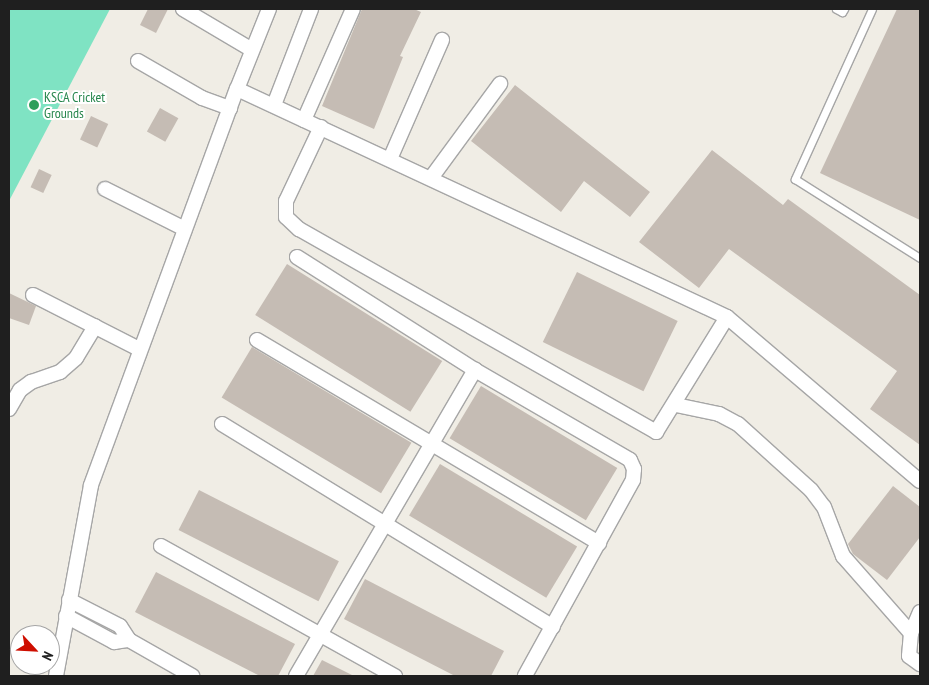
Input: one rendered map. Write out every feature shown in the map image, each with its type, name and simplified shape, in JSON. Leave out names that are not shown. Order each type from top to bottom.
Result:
[{"type":"street","points":[[183,9],[252,50]]},
{"type":"street","points":[[56,676],[91,484],[139,349],[269,9]]},
{"type":"street","points":[[274,105],[311,9]]},
{"type":"street","points":[[304,120],[353,9]]},
{"type":"street","points":[[390,159],[442,40]]},
{"type":"street","points":[[138,61],[202,98],[230,108]]},
{"type":"street","points":[[430,178],[500,84]]},
{"type":"street","points":[[237,89],[727,317],[920,481]]},
{"type":"street","points":[[321,127],[286,201],[286,217],[299,229],[656,432],[676,405],[727,317]]},
{"type":"street","points":[[105,189],[184,229]]},
{"type":"street","points":[[297,257],[476,370],[630,460],[632,480],[525,676]]},
{"type":"street","points":[[33,295],[139,349]]},
{"type":"street","points":[[9,409],[20,390],[31,382],[60,372],[76,358],[95,326]]},
{"type":"street","points":[[257,340],[599,543]]},
{"type":"street","points":[[296,676],[476,370]]},
{"type":"street","points":[[676,405],[720,414],[738,424],[811,490],[824,507],[843,556],[911,632]]},
{"type":"street","points":[[222,424],[553,627]]},
{"type":"street","points":[[162,546],[395,676]]},
{"type":"street","points":[[69,600],[120,626],[129,640],[192,676]]},
{"type":"street","points":[[920,612],[911,632],[909,656],[920,664]]},
{"type":"street","points":[[66,616],[114,642],[129,640]]},
{"type":"lane","points":[[836,9],[842,12],[844,9]]},
{"type":"lane","points":[[872,9],[795,179],[920,258]]},
{"type":"green space","name":"KSCA Cricket Grounds","points":[[9,9],[110,9],[9,201]]},
{"type":"building","points":[[148,9],[168,9],[156,33],[140,25]]},
{"type":"building","points":[[362,9],[414,9],[421,12],[400,56],[403,57],[374,129],[322,106]]},
{"type":"building","points":[[897,9],[920,9],[920,220],[820,173]]},
{"type":"building","points":[[515,85],[650,192],[630,217],[584,181],[561,212],[471,141]]},
{"type":"building","points":[[160,108],[178,118],[165,142],[147,132]]},
{"type":"building","points":[[91,116],[108,124],[97,148],[80,140]]},
{"type":"building","points":[[712,150],[783,205],[788,199],[920,295],[920,445],[870,409],[897,371],[729,249],[699,288],[639,242]]},
{"type":"building","points":[[39,169],[52,175],[43,193],[31,187]]},
{"type":"building","points":[[287,264],[442,361],[410,412],[255,315]]},
{"type":"building","points":[[577,272],[678,321],[643,391],[543,342]]},
{"type":"building","points":[[9,293],[36,306],[29,325],[9,318]]},
{"type":"building","points":[[252,347],[411,443],[381,493],[222,398]]},
{"type":"building","points":[[481,386],[617,468],[586,520],[450,438]]},
{"type":"building","points":[[440,464],[577,546],[546,598],[409,515]]},
{"type":"building","points":[[893,486],[920,507],[920,537],[887,580],[853,554],[848,544]]},
{"type":"building","points":[[199,490],[339,561],[318,601],[179,530]]},
{"type":"building","points":[[156,572],[295,644],[278,676],[260,676],[135,612]]},
{"type":"building","points":[[365,579],[504,651],[491,676],[455,676],[344,619]]},
{"type":"building","points":[[322,660],[354,676],[313,676]]},
{"type":"place","name":"KSCA Cricket Grounds","points":[[34,105]]}]
